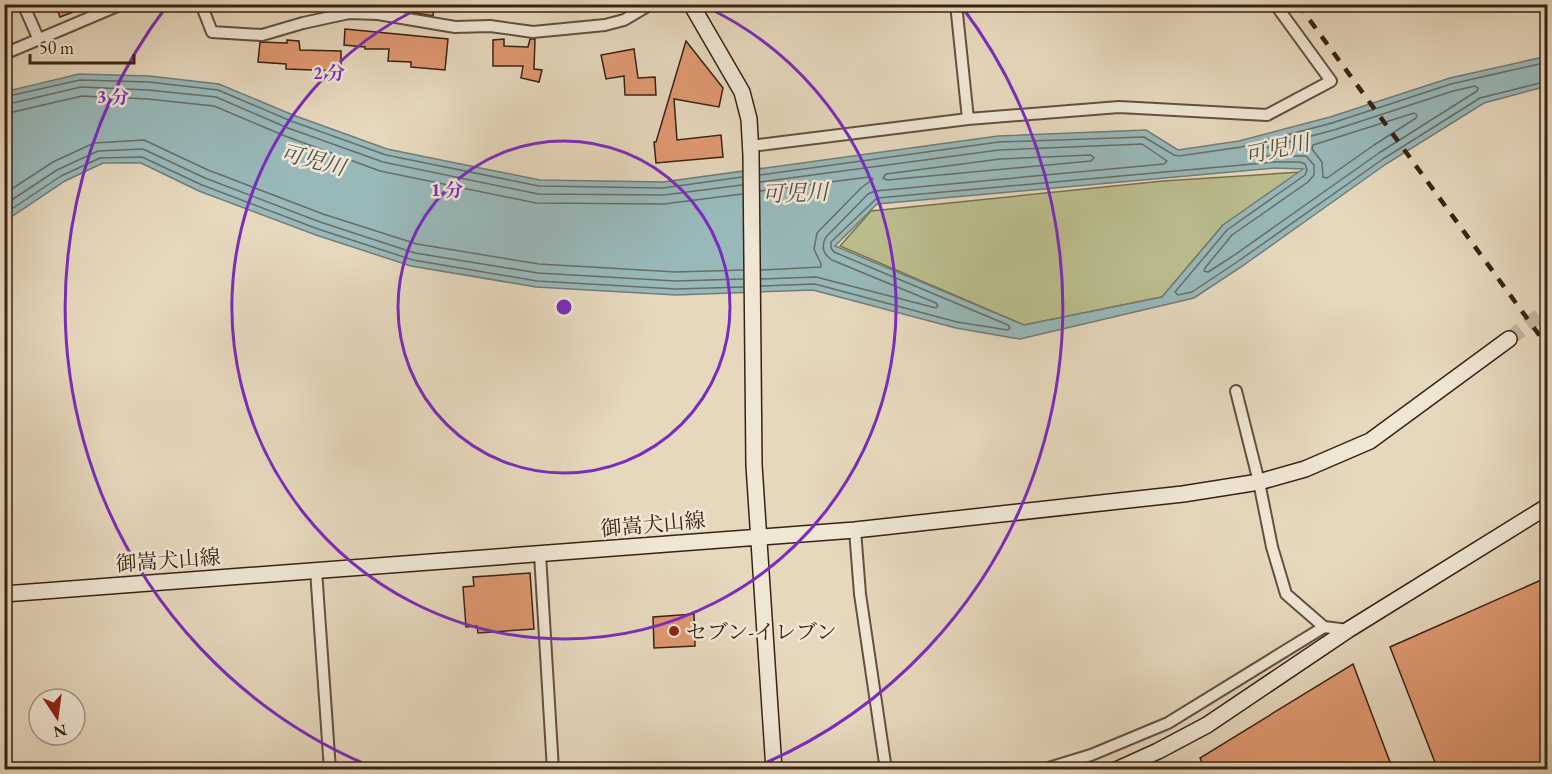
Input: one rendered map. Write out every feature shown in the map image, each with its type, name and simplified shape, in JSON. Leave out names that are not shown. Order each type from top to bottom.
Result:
[{"type":"street","points":[[23,4],[39,40]]},
{"type":"street","points":[[4,54],[122,4]]},
{"type":"street","points":[[201,4],[212,32],[262,36],[303,23],[349,13],[378,14],[456,27],[490,26],[533,32],[605,25],[624,20],[651,4]]},
{"type":"street","points":[[691,4],[742,92],[749,120],[753,320],[752,406],[774,770]]},
{"type":"street","points":[[956,4],[968,119]]},
{"type":"street","points":[[751,151],[968,119],[1119,107],[1267,115],[1331,81],[1275,4]]},
{"type":"street","name":"御嵩犬山線","points":[[4,594],[855,530],[1183,494],[1259,482],[1305,469],[1370,441],[1509,339]]},
{"type":"street","points":[[1236,391],[1259,482],[1272,547],[1286,594],[1324,627],[1348,630]]},
{"type":"street","points":[[1116,770],[1158,751],[1207,724],[1348,630],[1548,506]]},
{"type":"street","points":[[855,530],[860,594],[886,770]]},
{"type":"street","points":[[540,554],[553,770]]},
{"type":"street","points":[[316,570],[330,770]]},
{"type":"street","points":[[1042,770],[1091,755],[1168,723],[1324,627]]},
{"type":"green space","points":[[1301,172],[1223,225],[1162,297],[1024,325],[840,246],[871,211],[1163,181]]},
{"type":"water","name":"可児川","points":[[1548,56],[1547,86],[1484,103],[1386,164],[1194,298],[1020,339],[956,328],[813,290],[676,295],[536,287],[411,266],[316,235],[199,191],[141,163],[103,163],[65,181],[5,221],[4,92],[79,74],[149,76],[219,84],[293,115],[387,149],[540,180],[663,182],[998,136],[1146,130],[1178,150],[1239,141],[1330,117],[1450,78]],"holes":[[[1274,168],[1303,169],[1223,225],[1162,297],[1024,325],[835,246],[877,204]]]},
{"type":"building","points":[[55,4],[91,4],[91,5],[60,17]]},
{"type":"building","points":[[410,4],[434,4],[433,16],[410,12]]},
{"type":"building","points":[[345,29],[448,39],[445,70],[411,67],[411,62],[388,61],[389,49],[365,49],[365,47],[344,45]]},
{"type":"building","points":[[504,39],[504,46],[528,47],[530,39],[535,39],[534,69],[542,70],[539,82],[521,78],[523,66],[493,66],[493,40]]},
{"type":"building","points":[[287,40],[299,41],[300,50],[341,51],[341,71],[286,69],[286,64],[258,62],[260,42],[287,43]]},
{"type":"building","points":[[686,41],[723,88],[719,107],[674,99],[677,140],[721,135],[723,157],[656,163],[654,142],[656,142]]},
{"type":"building","points":[[634,49],[638,78],[655,77],[656,95],[625,95],[624,76],[606,79],[601,55]]},
{"type":"building","points":[[530,573],[534,629],[478,633],[477,626],[466,627],[463,587],[474,586],[473,577]]},
{"type":"building","points":[[1548,577],[1548,770],[1438,770],[1390,647]]},
{"type":"building","name":"セブン-イレブン","points":[[694,614],[695,646],[654,648],[653,617]]},
{"type":"building","points":[[1353,664],[1393,770],[1205,770],[1200,758]]},
{"type":"tunnel","points":[[1509,339],[1548,309]]},
{"type":"railway","points":[[1298,4],[1548,347]]},
{"type":"place","name":"セブン-イレブン","points":[[674,631]]}]
